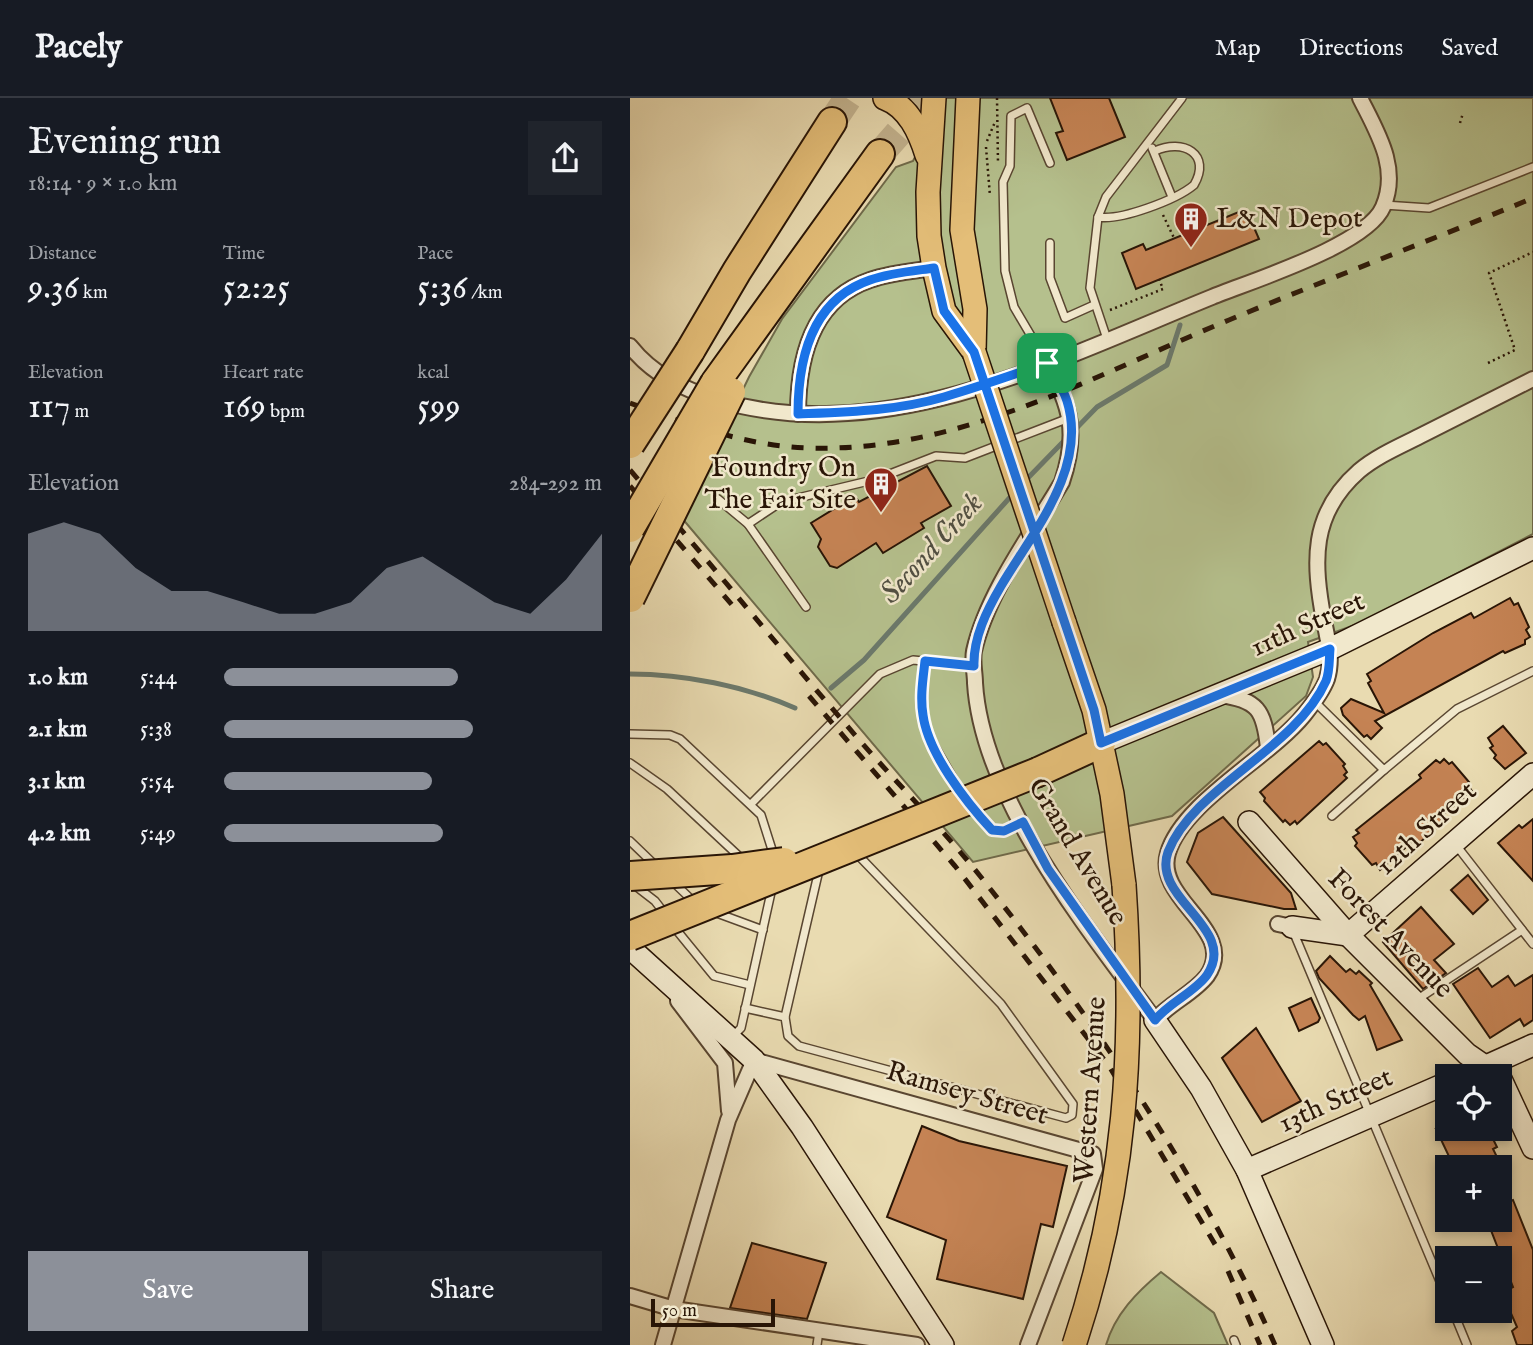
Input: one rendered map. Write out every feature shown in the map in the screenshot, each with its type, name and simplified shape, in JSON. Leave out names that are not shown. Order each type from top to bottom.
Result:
[{"type":"highway","points":[[630,444],[685,348],[832,122]]},
{"type":"highway","points":[[630,528],[723,387],[802,259],[880,154]]},
{"type":"highway","points":[[630,408],[685,348]]},
{"type":"highway","points":[[630,598],[723,387]]},
{"type":"highway","points":[[630,936],[1038,772],[1101,743]]},
{"type":"highway","points":[[630,879],[799,859],[873,838]]},
{"type":"main road","points":[[885,98],[904,110],[919,131],[927,155],[928,192]]},
{"type":"main road","name":"Western Avenue","points":[[934,98],[928,192],[934,268],[944,311],[974,352],[1094,710],[1112,794],[1124,885],[1130,1049],[1122,1138],[1108,1223],[1074,1345]]},
{"type":"main road","name":"Western Avenue","points":[[968,98],[962,208],[965,264],[975,309],[974,352]]},
{"type":"main road","points":[[934,268],[965,264]]},
{"type":"street","points":[[630,346],[645,365],[688,390],[736,405],[798,414],[887,408],[942,398],[1047,363],[1300,262],[1354,237],[1372,224],[1384,205],[1390,161],[1360,98]]},
{"type":"street","points":[[798,414],[804,349],[826,311],[852,289],[869,280],[934,268]]},
{"type":"street","name":"Grand Avenue","points":[[1047,363],[1068,402],[1070,459],[1062,482],[987,610],[974,653],[977,706],[991,762],[1048,869],[1201,1088],[1247,1170],[1323,1345]]},
{"type":"street","points":[[1155,1020],[1169,1004],[1201,982],[1212,967],[1214,950],[1206,930],[1186,906],[1169,878],[1167,856],[1178,828],[1304,715],[1326,680],[1330,649],[1315,566],[1318,538],[1339,493],[1360,470],[1385,454],[1533,379]]},
{"type":"street","name":"11th Street","points":[[1101,743],[1330,649],[1531,554]]},
{"type":"street","points":[[1216,695],[1246,699],[1254,704],[1266,727],[1268,748]]},
{"type":"street","name":"12th Street","points":[[1348,935],[1533,774]]},
{"type":"street","name":"Forest Avenue","points":[[1249,822],[1348,935],[1467,1054],[1481,1064]]},
{"type":"street","points":[[1285,925],[1348,935]]},
{"type":"street","points":[[630,948],[754,1060],[802,1127],[943,1345]]},
{"type":"street","points":[[660,973],[725,1063],[729,1081],[729,1120]]},
{"type":"street","points":[[1507,1064],[1533,1045]]},
{"type":"street","points":[[663,1345],[729,1120],[754,1060]]},
{"type":"street","name":"Ramsey Street","points":[[754,1060],[1093,1154],[1095,1169],[1028,1345]]},
{"type":"street","name":"13th Street","points":[[1247,1170],[1435,1088]]},
{"type":"street","name":"Forest Avenue","points":[[1512,1108],[1533,1148]]},
{"type":"street","points":[[630,1296],[674,1309],[818,1338],[917,1345]]},
{"type":"lane","points":[[1107,339],[1094,305],[1090,274],[1098,216],[1106,197],[1152,148],[1181,98]]},
{"type":"lane","points":[[1047,363],[1014,307],[1005,271],[1003,182],[1010,166],[1011,116],[1015,112],[1027,108],[1050,163]]},
{"type":"lane","points":[[1098,216],[1112,219],[1194,186],[1199,176],[1199,161],[1182,146],[1152,148]]},
{"type":"lane","points":[[1152,148],[1172,197]]},
{"type":"lane","points":[[1384,205],[1429,208],[1533,167]]},
{"type":"lane","points":[[1050,243],[1050,278],[1065,318],[1094,305]]},
{"type":"lane","points":[[748,524],[781,502],[877,480],[936,456],[965,458],[1070,421]]},
{"type":"lane","points":[[718,499],[748,524],[806,607]]},
{"type":"lane","points":[[751,804],[880,674],[898,664],[925,661],[974,666]]},
{"type":"lane","points":[[925,661],[923,716],[927,733],[959,792],[992,830],[1004,831],[1023,822]]},
{"type":"lane","points":[[1332,816],[1457,709],[1533,671]]},
{"type":"lane","points":[[1313,700],[1384,770]]},
{"type":"lane","points":[[630,734],[670,735],[680,739],[751,804],[761,815],[770,837],[776,869],[774,883],[741,1028],[731,1037]]},
{"type":"lane","points":[[630,763],[667,789],[760,877],[774,883]]},
{"type":"lane","points":[[630,841],[693,901],[763,930]]},
{"type":"lane","points":[[1455,844],[1533,944]]},
{"type":"lane","points":[[858,855],[1001,1004],[1073,1104],[1072,1115],[1066,1118],[799,1046],[788,1036],[785,1017],[817,872],[831,862],[858,855]]},
{"type":"lane","points":[[630,879],[655,901],[714,976],[750,985]]},
{"type":"lane","points":[[1285,925],[1435,1270]]},
{"type":"lane","points":[[1415,1002],[1522,930]]},
{"type":"lane","points":[[745,1008],[785,1017]]},
{"type":"lane","points":[[1458,1323],[1467,1345]]},
{"type":"path","points":[[996,160],[997,98]]},
{"type":"path","points":[[1460,123],[1463,113]]},
{"type":"path","points":[[990,196],[989,156],[985,144],[996,120]]},
{"type":"path","points":[[1158,202],[1174,238]]},
{"type":"path","points":[[1328,213],[1337,232]]},
{"type":"path","points":[[1488,363],[1515,350],[1489,273],[1533,252]]},
{"type":"path","points":[[1110,310],[1163,289],[1159,279]]},
{"type":"green space","points":[[946,98],[1533,98],[1533,534],[1363,622],[1308,642],[1313,677],[1306,696],[1172,816],[973,862],[681,517],[749,377],[782,319],[896,167],[913,161]]},
{"type":"green space","points":[[1161,1272],[1214,1313],[1228,1345],[1106,1345],[1115,1323],[1128,1304]]},
{"type":"building","points":[[1050,98],[1109,98],[1125,137],[1067,160],[1056,133],[1063,131]]},
{"type":"building","name":"L&N Depot","points":[[1246,209],[1259,239],[1136,289],[1122,253],[1143,244],[1146,250]]},
{"type":"building","name":"Foundry On The Fair Site","points":[[927,466],[951,506],[921,523],[924,528],[883,553],[876,543],[837,568],[830,566],[818,547],[821,539],[811,523],[855,496],[859,502]]},
{"type":"building","points":[[1510,598],[1514,605],[1518,603],[1529,627],[1526,630],[1530,637],[1525,640],[1525,644],[1505,653],[1503,651],[1375,721],[1382,728],[1371,739],[1367,735],[1364,737],[1343,715],[1341,708],[1351,699],[1384,713],[1368,683],[1371,681],[1367,674],[1433,633],[1471,613],[1474,618]]},
{"type":"building","points":[[1503,726],[1526,753],[1505,769],[1494,758],[1496,755],[1490,748],[1493,746],[1488,738]]},
{"type":"building","points":[[1319,741],[1323,745],[1326,743],[1345,764],[1343,766],[1347,772],[1344,775],[1347,778],[1297,824],[1295,821],[1290,825],[1285,820],[1283,822],[1264,801],[1265,798],[1260,792]]},
{"type":"building","points":[[1444,759],[1449,764],[1452,762],[1469,782],[1467,784],[1472,791],[1440,817],[1443,822],[1416,846],[1412,842],[1380,870],[1376,863],[1372,865],[1355,846],[1357,843],[1353,837],[1359,833],[1356,830],[1421,778],[1419,775],[1436,760],[1440,763]]},
{"type":"building","points":[[1223,817],[1291,893],[1296,909],[1284,909],[1212,894],[1187,862],[1198,833]]},
{"type":"building","points":[[1533,819],[1533,881],[1498,843],[1519,825],[1522,828]]},
{"type":"building","points":[[1468,875],[1488,900],[1473,914],[1451,890]]},
{"type":"building","points":[[1421,907],[1454,944],[1434,960],[1446,973],[1423,989],[1383,942]]},
{"type":"building","points":[[1330,956],[1346,972],[1350,969],[1356,974],[1359,971],[1372,983],[1370,985],[1402,1040],[1377,1050],[1365,1016],[1359,1020],[1319,978],[1316,971]]},
{"type":"building","points":[[1478,968],[1492,987],[1508,976],[1515,986],[1533,975],[1533,1020],[1524,1026],[1520,1019],[1490,1038],[1453,984]]},
{"type":"building","points":[[1311,998],[1320,1018],[1318,1022],[1299,1031],[1289,1008]]},
{"type":"building","points":[[1256,1028],[1301,1101],[1262,1122],[1222,1058]]},
{"type":"building","points":[[922,1126],[959,1141],[1067,1166],[1053,1227],[1041,1224],[1023,1299],[937,1279],[946,1240],[887,1217]]},
{"type":"building","points":[[1442,1141],[1494,1141],[1497,1147],[1493,1149],[1496,1155],[1448,1155]]},
{"type":"building","points":[[1512,1200],[1533,1250],[1533,1345],[1517,1345],[1512,1331],[1517,1327],[1512,1316],[1512,1246],[1497,1246],[1492,1232],[1512,1232]]},
{"type":"building","points":[[752,1243],[826,1263],[807,1319],[730,1308]]},
{"type":"waterway","name":"Second Creek","points":[[1024,482],[1097,407],[1167,365],[1180,325]]},
{"type":"waterway","name":"Second Creek","points":[[831,688],[864,660],[1013,494]]},
{"type":"waterway","name":"Second Creek","points":[[630,674],[672,676],[714,683],[756,693],[795,708]]},
{"type":"tunnel","points":[[832,122],[848,98]]},
{"type":"tunnel","points":[[880,154],[929,98]]},
{"type":"railway","points":[[630,403],[717,433],[785,446],[864,446],[918,438],[972,424],[1076,386],[1267,304],[1533,198]]},
{"type":"railway","points":[[630,470],[861,742],[971,865],[1070,994],[1146,1106],[1181,1164],[1215,1223],[1275,1345]]},
{"type":"railway","points":[[630,486],[739,613]]},
{"type":"railway","points":[[809,696],[955,866],[1109,1066],[1216,1246]]},
{"type":"railway","points":[[1228,1271],[1260,1345]]},
{"type":"place","name":"L&N Depot","points":[[1191,249]]},
{"type":"place","name":"Foundry On The Fair Site","points":[[881,514]]},
{"type":"route","points":[[1047,363],[994,380],[942,398],[861,411],[798,414],[800,362],[810,335],[826,311],[852,289],[869,280],[934,268],[944,311],[974,352],[1004,442],[1034,532],[1064,622],[1075,655],[1094,710],[1101,743],[1330,649],[1326,680],[1304,715],[1178,828],[1167,856],[1169,878],[1212,940],[1213,959],[1212,967],[1201,982],[1169,1004],[1155,1020],[1048,869],[1023,822],[1004,831],[992,830],[959,792],[927,733],[923,716],[925,661],[974,666],[974,653],[987,610],[1025,546],[1062,482],[1070,459],[1068,402],[1047,363]]}]
